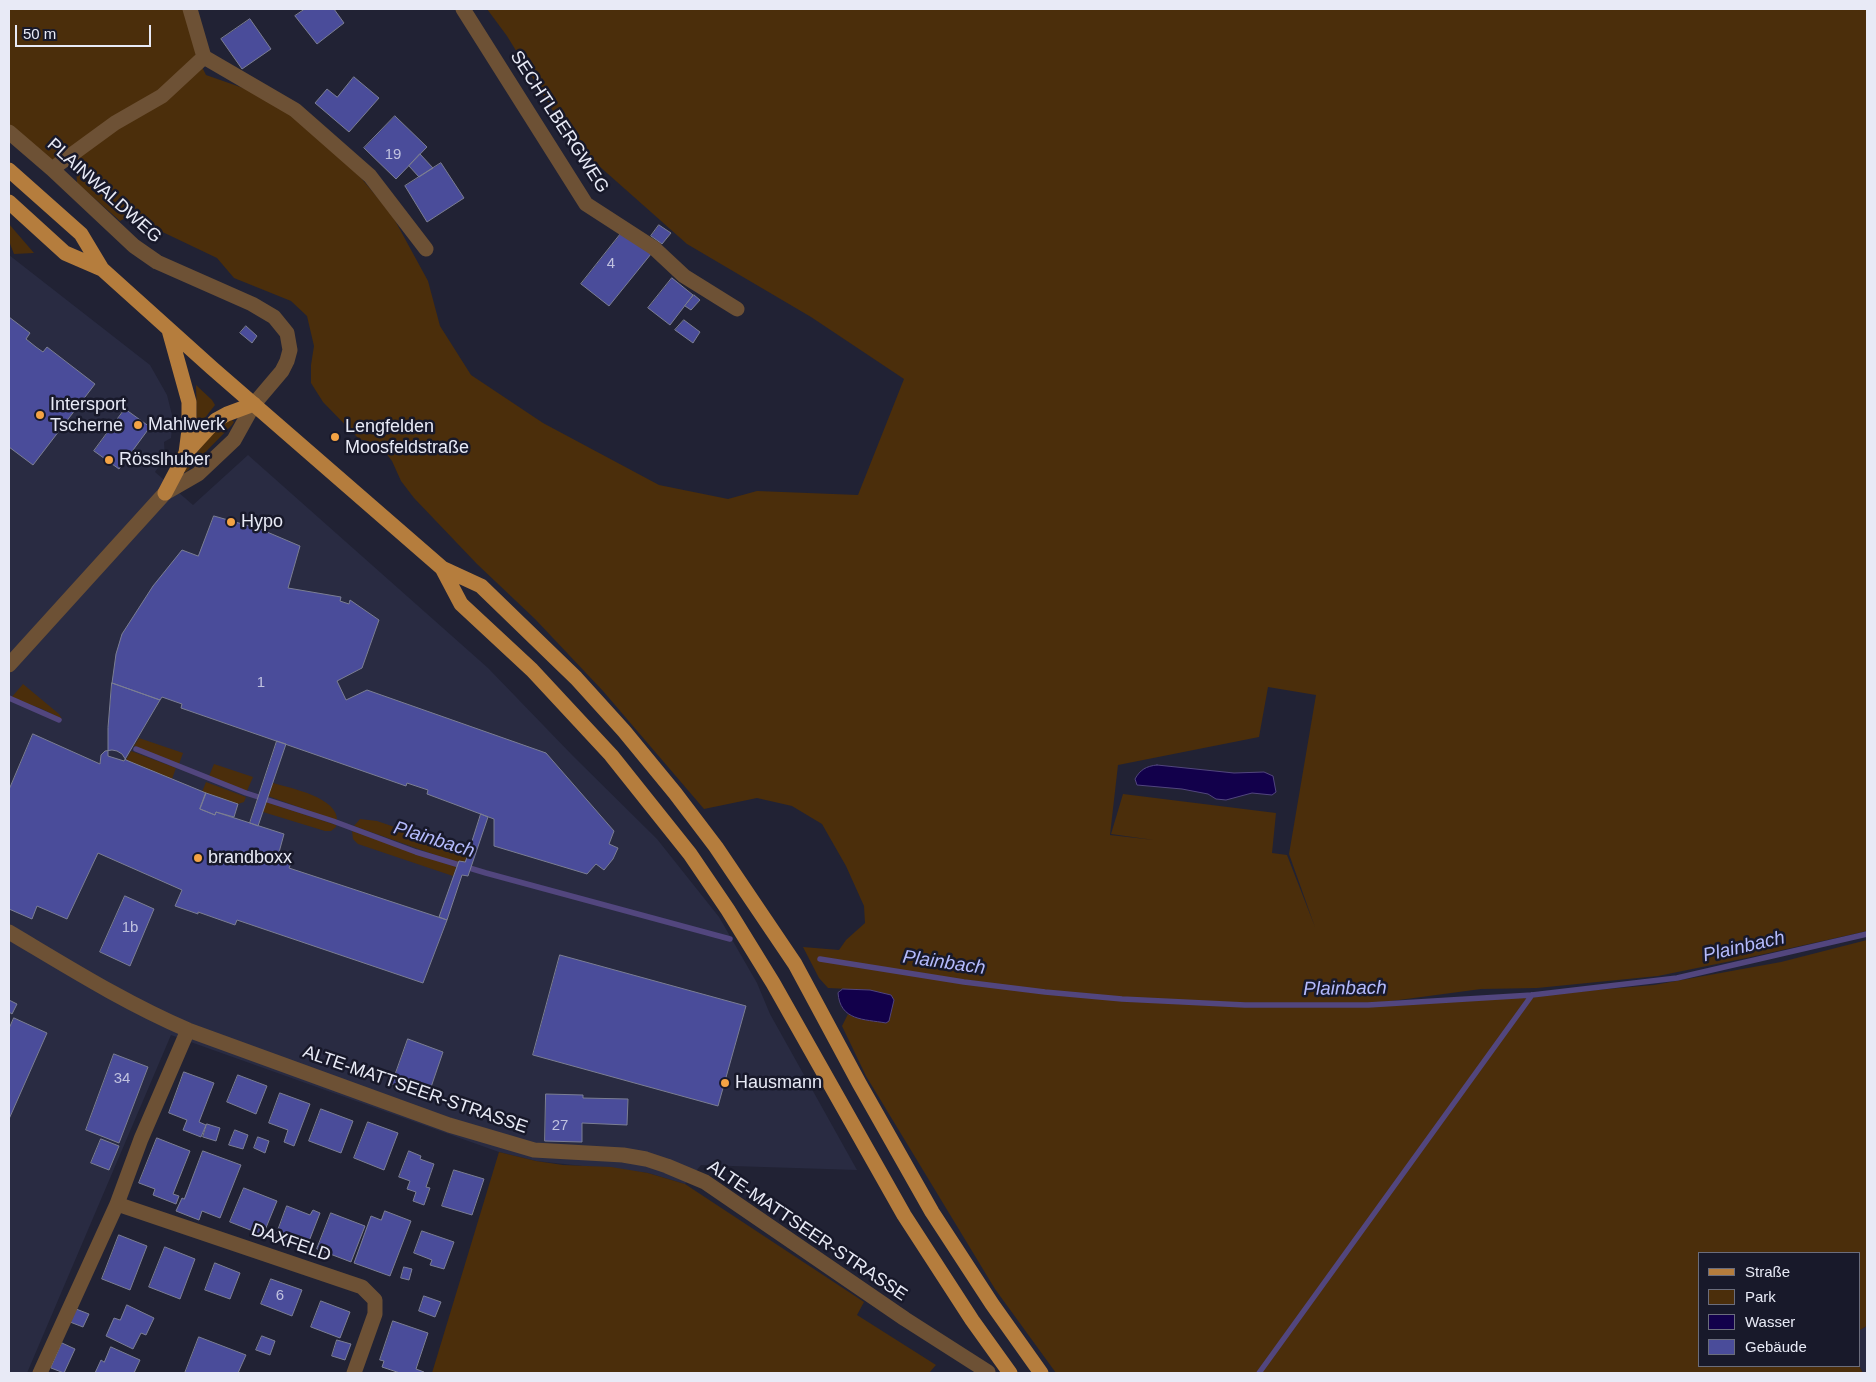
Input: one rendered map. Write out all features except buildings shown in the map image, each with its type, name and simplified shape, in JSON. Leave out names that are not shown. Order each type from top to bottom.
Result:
[{"type":"main road","points":[[9,170],[80,234],[102,269],[169,330],[442,568],[481,586],[576,678],[624,731],[710,839],[795,964],[859,1083],[932,1212],[992,1304],[1041,1373]]},
{"type":"main road","points":[[9,202],[65,253],[102,269]]},
{"type":"main road","points":[[169,330],[189,402],[190,430],[186,453]]},
{"type":"main road","points":[[165,493],[186,453],[216,420],[254,404]]},
{"type":"main road","points":[[442,568],[461,604],[532,670],[611,755],[690,854],[728,910],[773,983],[904,1216],[972,1320],[1010,1373]]},
{"type":"street","points":[[190,9],[204,57],[295,110],[370,176],[426,249]]},
{"type":"street","name":"SECHTLBERGWEG","points":[[463,9],[586,204],[654,248],[684,276],[736,309]]},
{"type":"street","points":[[52,169],[115,123],[162,96],[204,57]]},
{"type":"street","name":"PLAINWALDWEG","points":[[9,132],[52,169],[134,246],[157,262],[252,304],[274,317],[287,333],[290,350],[282,371],[254,404],[234,440],[198,474],[165,493],[12,661]]},
{"type":"street","name":"ALTE-MATTSEER-STRASSE","points":[[9,932],[120,998],[151,1014],[188,1030],[449,1125],[534,1150],[623,1155],[646,1159],[704,1182],[905,1319],[988,1372]]},
{"type":"street","points":[[40,1373],[117,1204],[141,1139],[188,1030]]},
{"type":"street","name":"DAXFELD","points":[[117,1204],[362,1287],[375,1300],[375,1314],[354,1373]]},
{"type":"shaded area","points":[[9,255],[150,365],[167,395],[173,419],[171,438],[164,442],[165,458],[155,472],[193,505],[248,455],[488,668],[657,839],[719,917],[757,983],[770,1014],[857,1170],[701,1165],[685,1184],[648,1173],[536,1161],[499,1152],[171,1035],[27,1373],[9,1373]]},
{"type":"shaded area","points":[[1867,1326],[1867,1373],[1863,1373],[1860,1367],[1861,1329]]},
{"type":"green space","points":[[9,9],[186,9],[196,55],[206,75],[246,89],[285,109],[347,161],[392,215],[428,281],[440,326],[471,375],[543,423],[659,485],[728,499],[757,491],[858,495],[904,379],[811,317],[687,244],[572,142],[507,36],[487,9],[1867,9],[1867,931],[1658,976],[1537,988],[1481,989],[1354,1006],[1492,999],[1654,985],[1781,962],[1867,940],[1867,1326],[1861,1329],[1861,1252],[1698,1252],[1698,1367],[1860,1367],[1863,1373],[1056,1373],[995,1289],[866,1076],[842,1026],[848,1014],[854,1017],[889,1021],[894,1000],[891,995],[870,990],[828,988],[819,978],[803,947],[839,950],[846,940],[865,923],[864,906],[846,866],[822,824],[792,806],[757,798],[704,809],[603,691],[535,619],[477,564],[414,498],[401,481],[392,461],[379,444],[359,439],[323,402],[311,383],[314,346],[307,316],[291,301],[234,278],[217,258],[129,216],[120,221],[77,183],[76,168],[79,160],[44,159],[9,129]],"holes":[[[1268,687],[1316,695],[1289,854],[1315,927],[1287,855],[1272,853],[1276,813],[1123,794],[1111,834],[1154,840],[1110,835],[1118,765],[1259,737]]]},
{"type":"green space","points":[[9,224],[34,253],[14,254],[9,241]]},
{"type":"green space","points":[[196,385],[215,405],[201,423],[197,425]]},
{"type":"green space","points":[[231,419],[234,422],[232,425],[186,472],[184,471],[213,433]]},
{"type":"green space","points":[[23,684],[59,714],[62,719],[42,709],[11,698]]},
{"type":"green space","points":[[139,738],[183,753],[179,764],[134,746]]},
{"type":"green space","points":[[131,751],[176,768],[172,779],[126,760]]},
{"type":"green space","points":[[214,764],[253,777],[247,791],[209,776]]},
{"type":"green space","points":[[206,782],[246,797],[244,802],[238,804],[202,792]]},
{"type":"green space","points":[[273,783],[302,791],[322,800],[336,813],[337,821],[268,796]]},
{"type":"green space","points":[[266,802],[336,825],[336,827],[331,831],[325,831],[263,812]]},
{"type":"green space","points":[[360,819],[377,821],[462,850],[467,856],[465,862],[459,861],[458,863],[354,826]]},
{"type":"green space","points":[[352,831],[456,867],[453,876],[358,844],[353,839]]},
{"type":"green space","points":[[499,1152],[563,1165],[611,1167],[648,1173],[685,1184],[864,1302],[857,1315],[936,1365],[929,1373],[432,1373]]},
{"type":"water","points":[[1157,765],[1234,773],[1264,772],[1273,776],[1276,792],[1272,795],[1252,793],[1226,800],[1182,789],[1137,785],[1135,779],[1141,771],[1147,767]]},
{"type":"water","points":[[843,989],[870,990],[891,995],[894,1000],[889,1021],[886,1023],[870,1021],[848,1014],[843,1009],[838,993]]},
{"type":"waterway","name":"Plainbach","points":[[9,698],[59,720]]},
{"type":"waterway","name":"Plainbach","points":[[136,749],[246,793],[333,821],[416,852],[486,873],[730,939]]},
{"type":"waterway","name":"Plainbach","points":[[820,959],[964,982],[1122,999],[1245,1005],[1368,1005],[1532,995],[1677,978],[1867,934]]},
{"type":"waterway","points":[[1259,1373],[1532,995]]},
{"type":"place","name":"Intersport Tscherne","points":[[40,415]]},
{"type":"place","name":"Mahlwerk","points":[[138,425]]},
{"type":"place","name":"Lengfelden Moosfeldstraße","points":[[335,437]]},
{"type":"place","name":"Rösslhuber","points":[[109,460]]},
{"type":"place","name":"Hypo","points":[[231,522]]},
{"type":"place","name":"brandboxx","points":[[198,858]]},
{"type":"place","name":"Hausmann","points":[[725,1083]]}]
